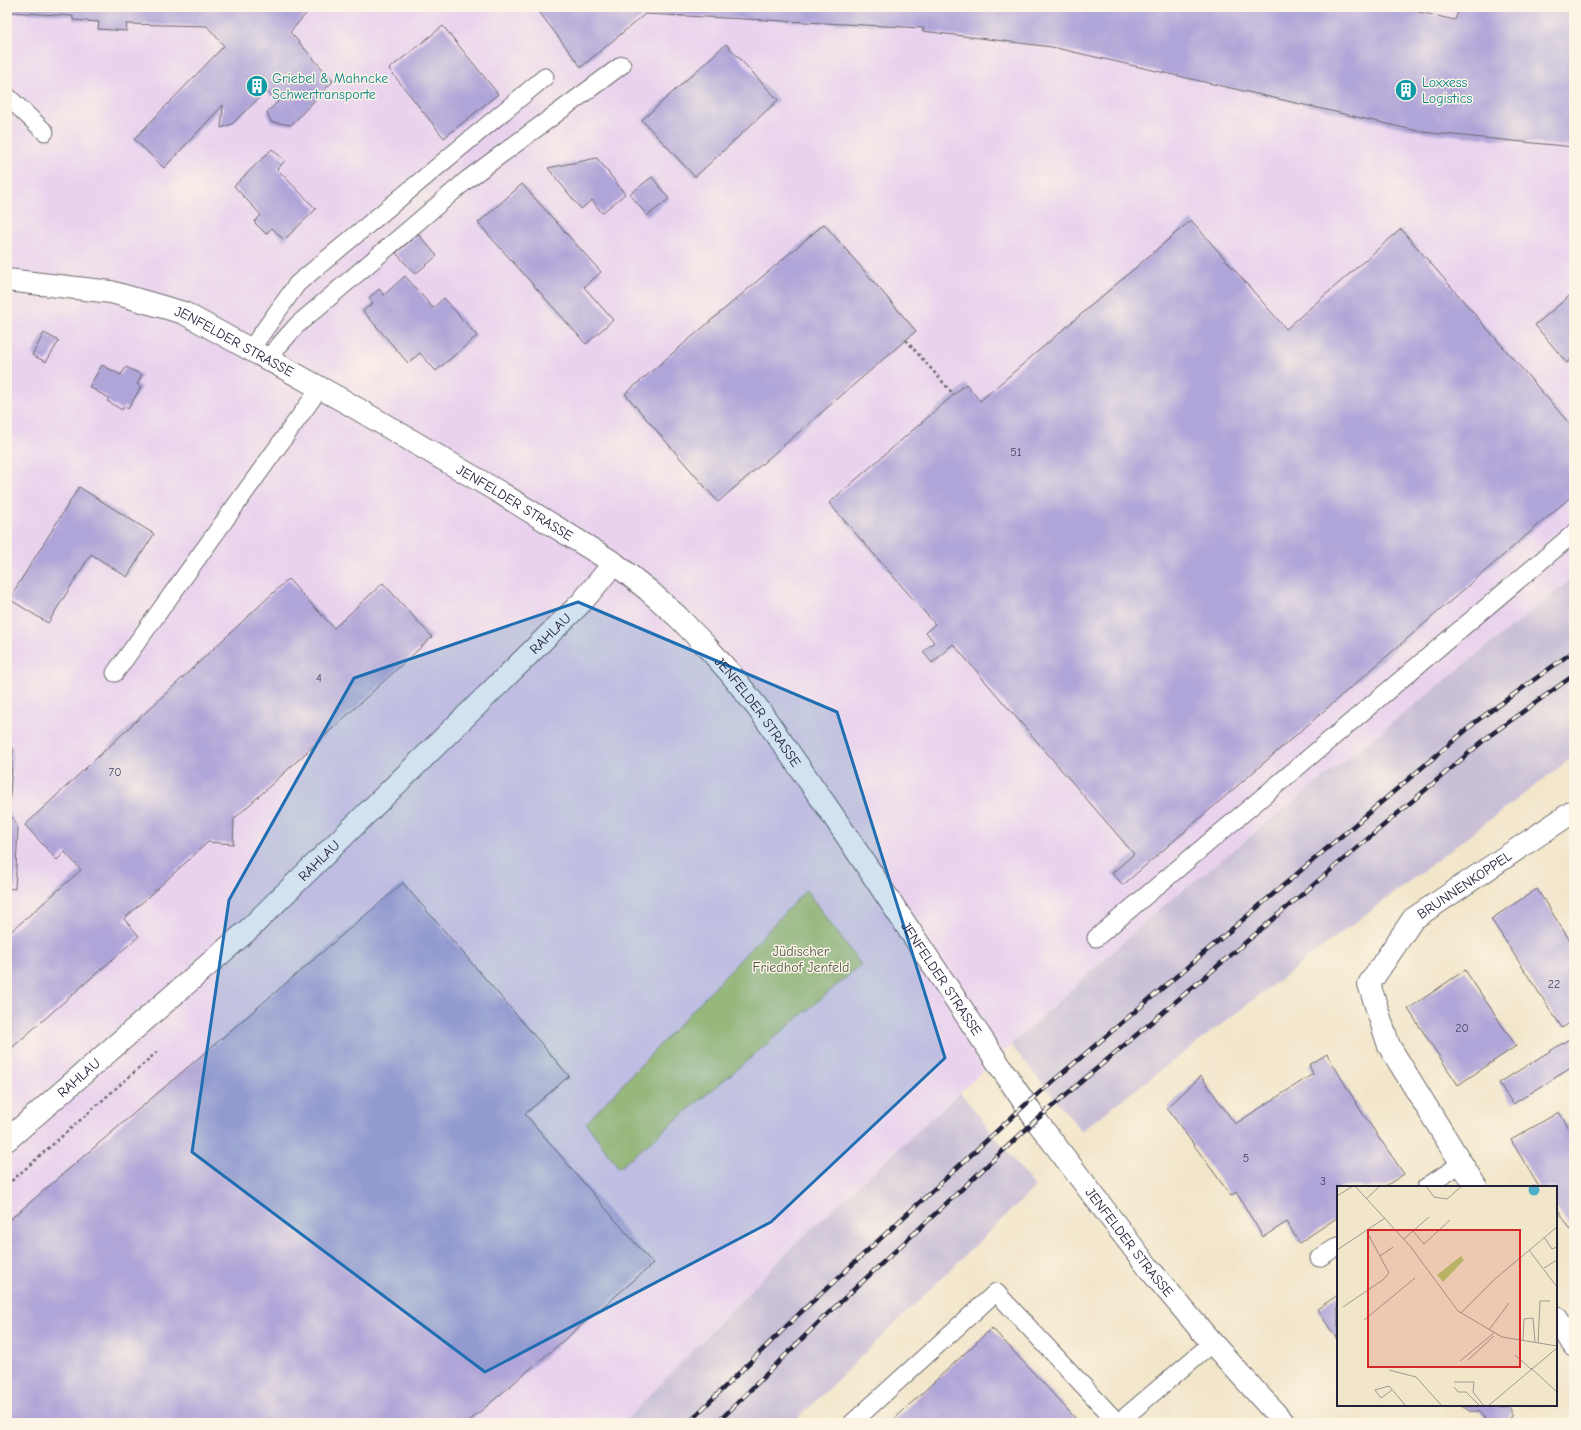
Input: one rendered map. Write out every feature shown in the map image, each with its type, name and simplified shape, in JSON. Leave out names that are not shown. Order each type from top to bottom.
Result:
[{"type":"street","name":"JENFELDER STRASSE","points":[[7,280],[111,292],[184,313],[320,388],[492,488],[614,562],[648,590],[678,617],[731,674],[760,711],[832,814],[1029,1110],[1151,1271],[1212,1343],[1284,1423]]},
{"type":"street","name":"RAHLAU","points":[[7,1140],[248,930],[582,602],[614,562]]},
{"type":"street","name":"BRUNNENKOPPEL","points":[[1475,1186],[1389,1046],[1369,984],[1413,919],[1574,812]]},
{"type":"street","points":[[1557,1319],[1574,1346]]},
{"type":"lane","points":[[259,354],[297,325],[468,179],[622,65]]},
{"type":"lane","points":[[259,354],[297,284],[545,77]]},
{"type":"lane","points":[[7,96],[45,132]]},
{"type":"lane","points":[[115,672],[320,388]]},
{"type":"lane","points":[[1096,938],[1574,533]]},
{"type":"lane","points":[[1428,1186],[1462,1163]]},
{"type":"lane","points":[[1319,1258],[1337,1247]]},
{"type":"lane","points":[[852,1423],[996,1292],[1118,1423],[1212,1343]]},
{"type":"path","points":[[906,340],[954,395]]},
{"type":"path","points":[[7,1185],[158,1051]]},
{"type":"highlighted area","points":[[578,602],[837,712],[945,1058],[771,1222],[485,1372],[192,1152],[229,900],[354,678]]},
{"type":"shaded area","points":[[7,7],[1574,7],[1574,577],[1156,912],[800,1239],[623,1423],[7,1423]]},
{"type":"shaded area","points":[[1574,577],[1574,756],[1081,1131],[1011,1045],[1156,912]]},
{"type":"shaded area","points":[[960,1092],[1035,1187],[793,1423],[623,1423],[800,1239]]},
{"type":"green space","name":"Jüdischer Friedhof Jenfeld","points":[[806,890],[861,965],[619,1168],[586,1123]]},
{"type":"building","name":"Griebel & Mahncke Schwertransporte","points":[[16,7],[312,7],[290,32],[333,81],[291,125],[271,122],[267,112],[278,102],[266,91],[232,124],[221,128],[223,105],[164,168],[134,139],[224,46],[207,26],[126,24],[127,31],[98,29],[99,22],[73,20],[73,16],[9,12]]},
{"type":"building","name":"Loxxess Logistics","points":[[515,7],[1397,7],[1455,20],[1459,7],[1574,7],[1574,147],[1422,132],[1052,47],[922,31],[924,28],[645,14],[581,67],[537,9]]},
{"type":"building","points":[[443,26],[498,94],[444,138],[389,69]]},
{"type":"building","points":[[726,44],[778,100],[695,177],[642,120]]},
{"type":"building","points":[[272,149],[285,161],[277,169],[316,209],[284,240],[272,228],[266,234],[254,222],[261,215],[234,186]]},
{"type":"building","points":[[597,158],[625,194],[602,213],[592,200],[581,209],[548,168]]},
{"type":"building","points":[[652,177],[669,199],[647,216],[630,194]]},
{"type":"building","points":[[522,184],[601,272],[584,287],[613,320],[586,344],[478,223]]},
{"type":"building","points":[[1191,220],[1286,329],[1401,229],[1574,429],[1574,494],[1123,885],[1112,873],[1134,854],[953,644],[932,663],[923,652],[934,642],[926,632],[935,624],[829,503],[966,384],[980,401]]},
{"type":"building","points":[[824,224],[916,331],[718,502],[625,394]]},
{"type":"building","points":[[418,234],[437,256],[415,274],[396,253]]},
{"type":"building","points":[[405,276],[433,308],[444,298],[477,336],[436,371],[420,353],[408,363],[363,311],[373,303],[369,298],[379,289],[384,295]]},
{"type":"building","points":[[1574,292],[1574,357],[1567,363],[1535,325]]},
{"type":"building","points":[[44,333],[59,341],[46,362],[32,355]]},
{"type":"building","points":[[102,365],[121,375],[126,367],[142,375],[137,384],[141,387],[128,409],[124,406],[122,410],[107,401],[109,398],[89,387]]},
{"type":"building","points":[[79,487],[154,534],[127,577],[91,554],[48,623],[9,599]]},
{"type":"building","points":[[288,579],[334,628],[383,583],[432,637],[234,819],[233,844],[208,842],[124,919],[139,936],[7,1052],[7,935],[81,870],[65,852],[57,860],[25,825]]},
{"type":"building","points":[[7,747],[13,748],[9,812],[18,828],[15,889],[7,888]]},
{"type":"building","points":[[403,883],[569,1076],[525,1114],[653,1264],[467,1423],[11,1423],[7,1419],[7,1222]]},
{"type":"building","points":[[1537,889],[1574,947],[1574,1020],[1562,1028],[1491,919]]},
{"type":"building","points":[[1465,970],[1516,1046],[1458,1085],[1408,1009]]},
{"type":"building","points":[[1574,1036],[1574,1066],[1513,1104],[1499,1083]]},
{"type":"building","points":[[1327,1054],[1361,1111],[1404,1174],[1386,1186],[1337,1186],[1337,1218],[1299,1243],[1287,1222],[1263,1237],[1236,1192],[1231,1196],[1167,1108],[1201,1076],[1235,1124],[1313,1074],[1309,1065]]},
{"type":"building","points":[[1559,1112],[1574,1137],[1574,1235],[1557,1208],[1557,1186],[1538,1186],[1511,1140]]},
{"type":"building","points":[[1337,1296],[1337,1339],[1317,1309]]},
{"type":"building","points":[[992,1328],[1079,1422],[1078,1423],[890,1423]]},
{"type":"building","points":[[1464,1406],[1509,1406],[1511,1409],[1511,1415],[1508,1420],[1510,1423],[1486,1423],[1485,1418],[1480,1412],[1471,1411]]},
{"type":"railway","points":[[688,1423],[800,1313],[1025,1105],[1478,720],[1574,651]]},
{"type":"railway","points":[[717,1423],[820,1321],[1036,1120],[1489,736],[1574,675]]},
{"type":"place","name":"Griebel & Mahncke Schwertransporte","points":[[257,86]]},
{"type":"place","name":"Loxxess Logistics","points":[[1406,90]]}]
